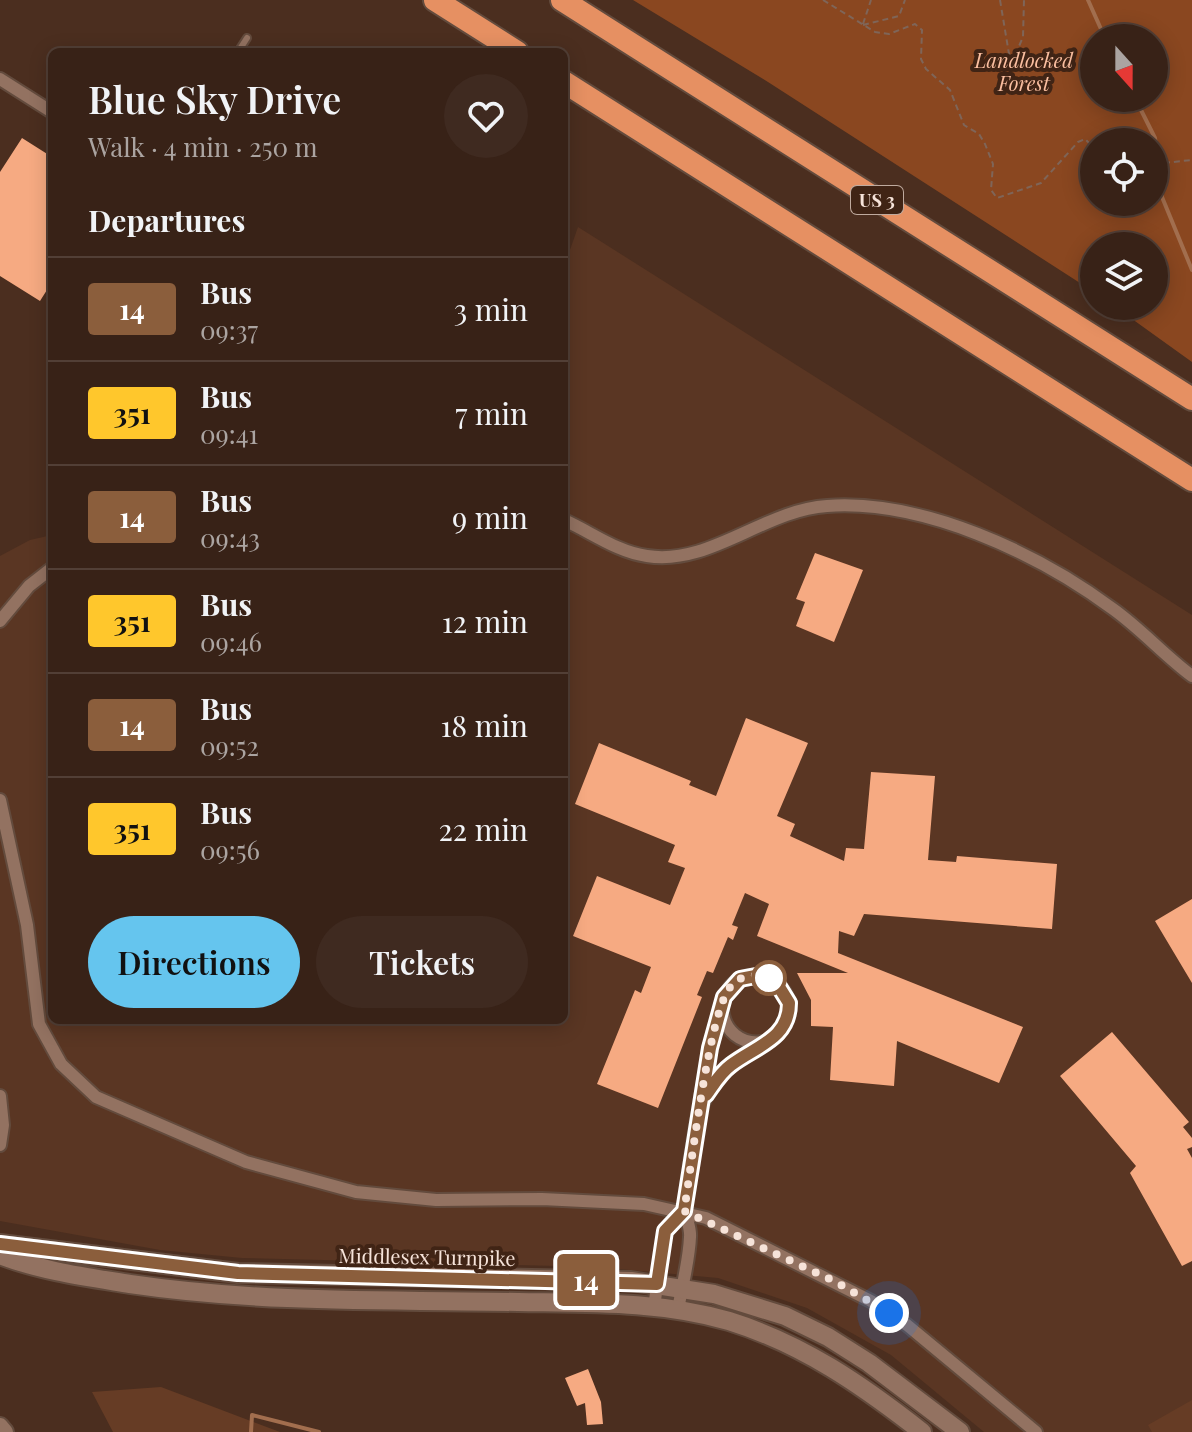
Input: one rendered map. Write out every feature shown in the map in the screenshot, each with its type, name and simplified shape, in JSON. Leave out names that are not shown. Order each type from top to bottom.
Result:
[{"type":"highway","points":[[435,0],[511,48]]},
{"type":"highway","name":"US 3","points":[[562,0],[1192,399]]},
{"type":"highway","points":[[568,85],[1192,480]]},
{"type":"main road","name":"Middlesex Turnpike","points":[[0,1244],[238,1273],[682,1287],[750,1304],[828,1337],[869,1363],[960,1432]]},
{"type":"main road","points":[[0,1255],[64,1273],[237,1296],[678,1310],[731,1322],[817,1357],[922,1432]]},
{"type":"street","points":[[0,79],[48,109]]},
{"type":"street","points":[[568,522],[620,549],[647,557],[674,558],[694,554],[782,516],[825,506],[868,506],[919,514],[962,526],[1071,582],[1114,609],[1192,676]]},
{"type":"street","points":[[0,621],[29,586],[48,571]]},
{"type":"street","points":[[0,800],[27,925],[39,1024],[61,1064],[96,1097],[246,1162],[356,1192],[436,1200],[542,1199],[644,1204],[706,1218],[871,1301],[907,1325],[1036,1432]]},
{"type":"street","points":[[678,1310],[690,1238],[684,1211],[701,1108],[724,997],[733,984],[746,976],[761,975],[776,982],[788,997],[789,1015],[785,1026],[770,1040],[729,1066],[701,1108]]},
{"type":"street","points":[[724,997],[722,1015],[732,1033],[752,1043],[770,1040]]},
{"type":"street","points":[[0,1096],[3,1125],[0,1145]]},
{"type":"street","points":[[654,1307],[665,1231],[684,1211]]},
{"type":"street","points":[[0,1426],[5,1432]]},
{"type":"lane","points":[[241,48],[247,38]]},
{"type":"path","points":[[823,0],[875,32],[889,34],[915,24],[922,30],[921,59],[926,69],[950,90],[964,125],[979,134],[985,144],[993,164],[991,190],[997,198],[1041,183],[1080,141]]},
{"type":"path","points":[[863,25],[871,0]]},
{"type":"path","points":[[863,25],[899,16],[905,0]]},
{"type":"path","points":[[1000,0],[1009,54],[1016,53],[1023,37],[1024,0]]},
{"type":"path","points":[[1168,163],[1192,160]]},
{"type":"shaded area","points":[[578,227],[1192,615],[1192,1432],[984,1432],[891,1355],[807,1308],[718,1278],[597,1267],[242,1258],[160,1250],[0,1221],[0,556],[30,540],[48,536],[48,1024],[568,1024],[568,256]]},
{"type":"shaded area","points":[[161,1387],[280,1432],[113,1432],[92,1392]]},
{"type":"shaded area","points":[[1192,1400],[1192,1432],[1152,1432],[1148,1425]]},
{"type":"green space","name":"Landlocked Forest","points":[[633,0],[1192,0],[1192,362],[1134,320],[1168,320],[1168,232],[1080,232],[1080,283],[768,82]]},
{"type":"building","points":[[22,138],[48,154],[48,288],[40,301],[0,276],[0,172]]},
{"type":"building","points":[[815,553],[863,570],[834,642],[796,626],[805,602],[796,599]]},
{"type":"building","points":[[746,718],[808,743],[777,816],[795,824],[790,836],[844,861],[846,848],[864,849],[871,772],[935,776],[928,860],[956,862],[957,856],[1057,864],[1052,929],[864,914],[854,936],[839,931],[838,953],[1023,1027],[999,1083],[897,1041],[894,1086],[830,1080],[833,1027],[811,1026],[811,1000],[797,973],[848,973],[757,936],[769,904],[745,893],[732,925],[738,927],[733,940],[728,937],[713,973],[707,971],[697,995],[702,997],[658,1108],[597,1084],[635,990],[641,993],[651,967],[573,936],[597,876],[670,905],[685,868],[668,862],[675,845],[575,804],[599,743],[691,781],[689,785],[716,796]]},
{"type":"building","points":[[1192,899],[1192,983],[1155,921]]},
{"type":"building","points":[[1112,1032],[1189,1122],[1183,1127],[1192,1138],[1192,1147],[1187,1149],[1192,1158],[1192,1261],[1182,1266],[1130,1173],[1136,1166],[1060,1076]]},
{"type":"building","points":[[588,1369],[601,1402],[603,1424],[587,1425],[585,1403],[577,1406],[565,1378]]},
{"type":"waterway","points":[[1088,0],[1099,24]]},
{"type":"waterway","points":[[1142,112],[1155,138],[1162,197],[1192,270]]},
{"type":"waterway","points":[[251,1432],[252,1415],[319,1432]]},
{"type":"bus line","name":"14","points":[[0,1244],[238,1273],[657,1284],[665,1231],[684,1211],[710,1048],[724,997],[733,984],[746,976],[770,978],[782,987],[788,997],[789,1015],[785,1026],[775,1037],[729,1066],[706,1095]]},
{"type":"route","points":[[769,978],[746,976],[733,984],[724,997],[710,1048],[684,1211],[706,1218],[836,1282],[889,1313]]}]
